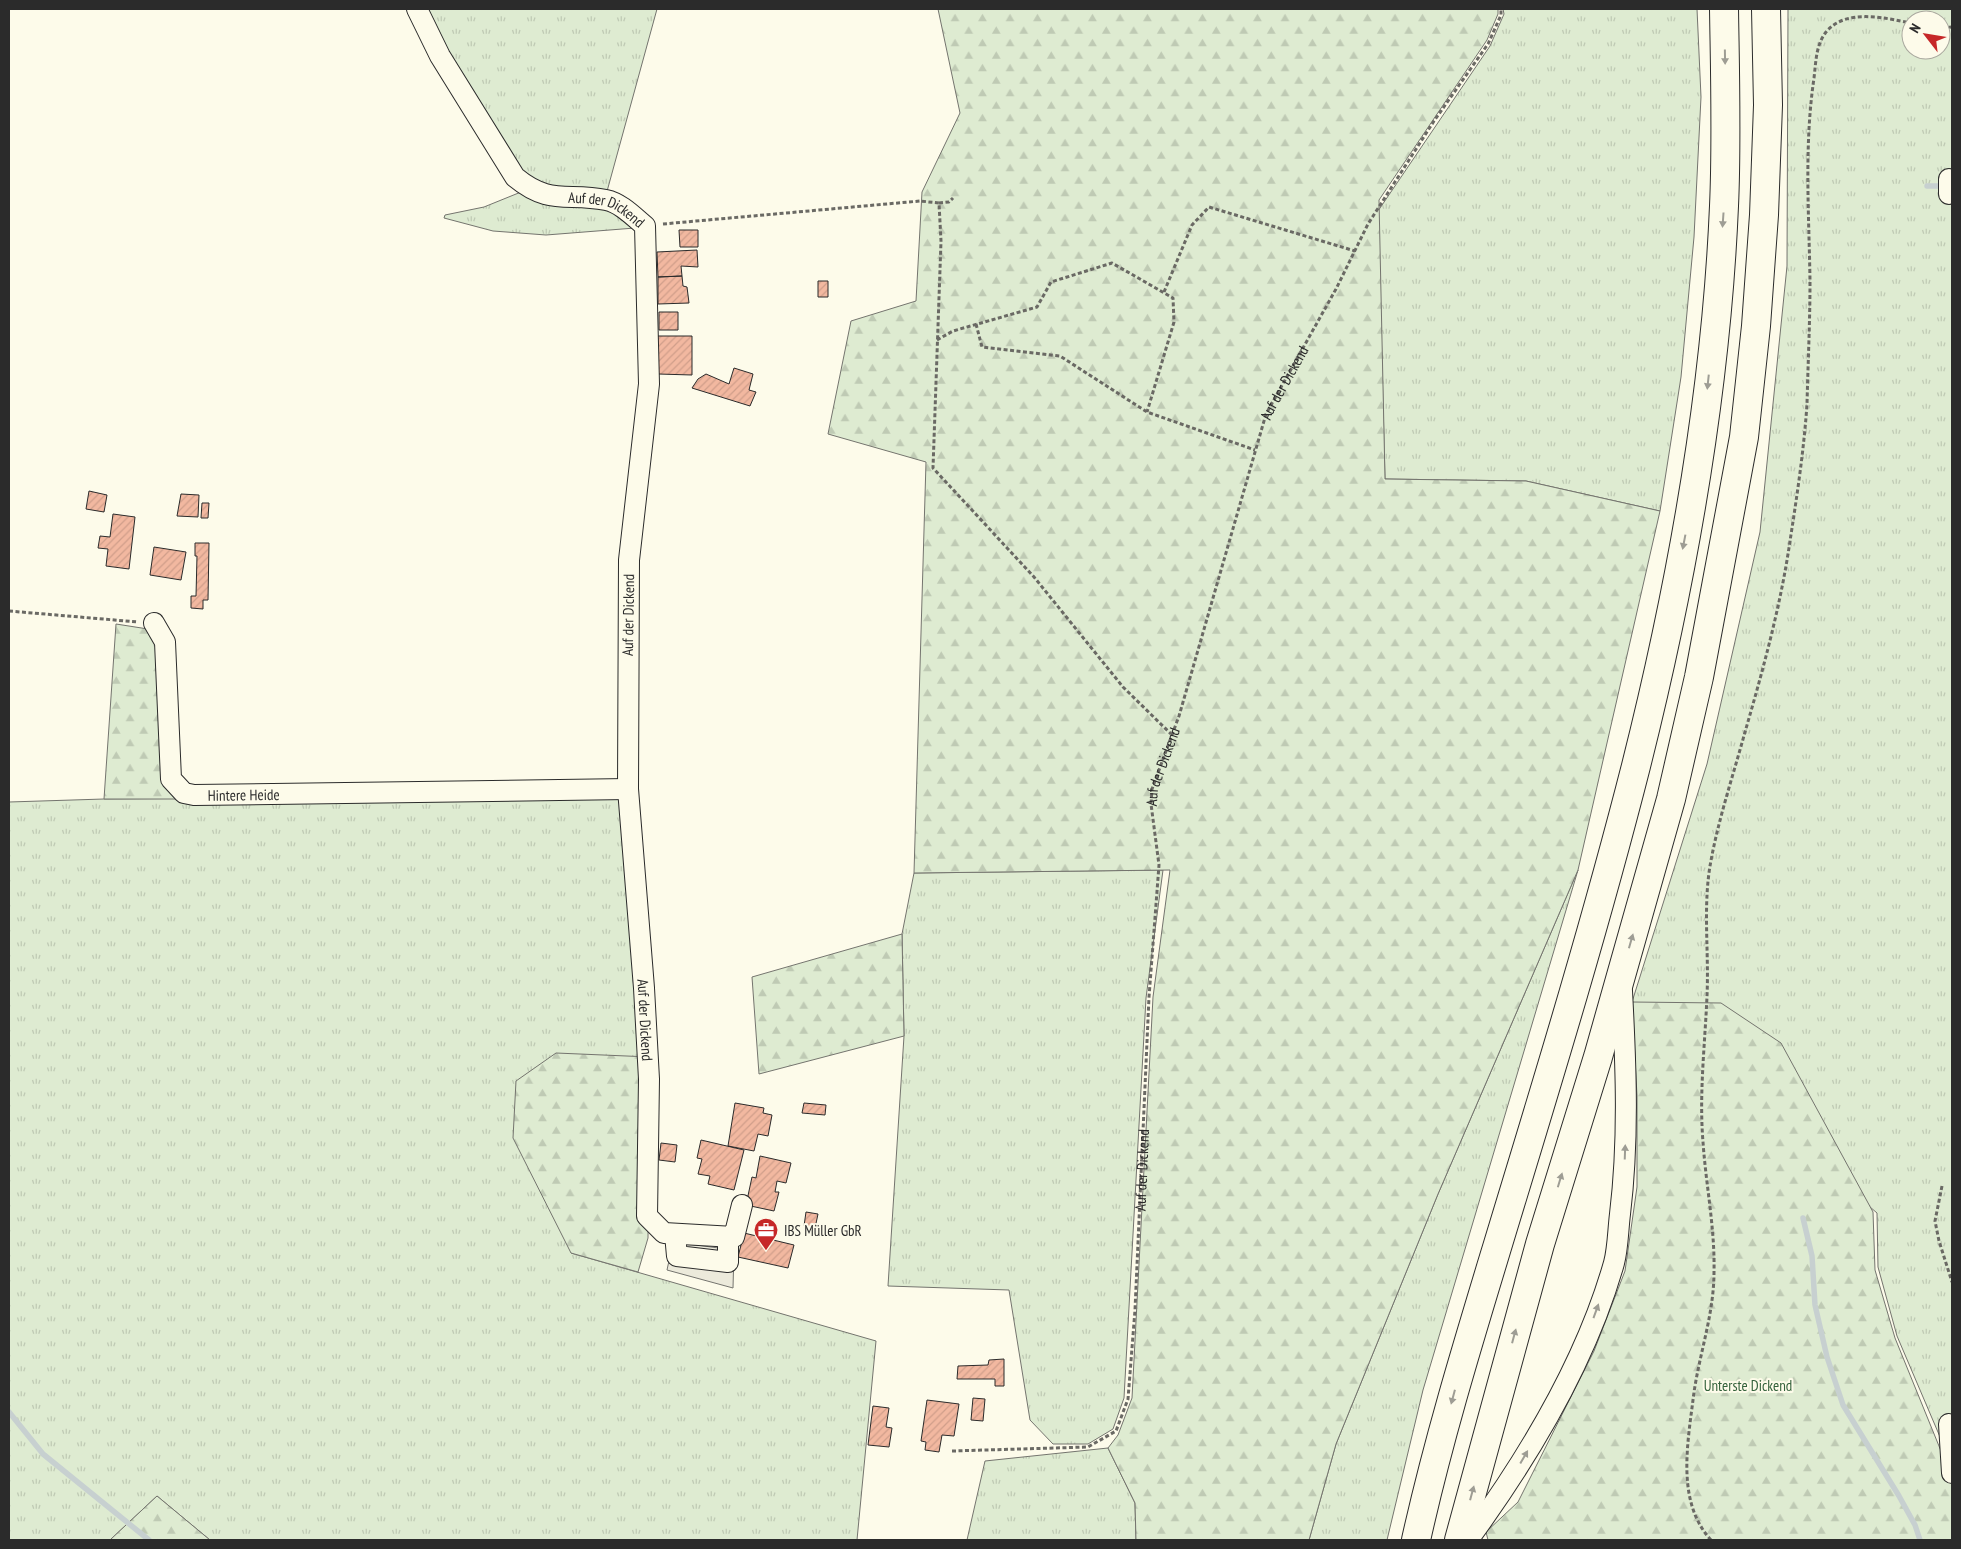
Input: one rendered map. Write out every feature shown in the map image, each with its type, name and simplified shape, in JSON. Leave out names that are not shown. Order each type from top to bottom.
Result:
[{"type":"highway","points":[[1416,1540],[1466,1350],[1566,1019],[1635,770],[1661,662],[1706,411],[1724,206],[1724,9]]},
{"type":"highway","points":[[1459,1540],[1540,1244],[1621,977],[1671,799],[1699,677],[1744,437],[1764,215],[1768,105],[1766,9]]},
{"type":"street","name":"Auf der Dickend","points":[[417,9],[440,56],[514,177],[527,187],[551,197],[607,200],[620,206],[645,226],[649,384],[629,553],[628,789],[644,988],[649,1079],[647,1216],[664,1233],[734,1237],[742,1205]]},
{"type":"street","name":"Hintere Heide","points":[[154,623],[165,642],[171,779],[184,793],[194,795],[628,789]]},
{"type":"street","points":[[1468,1540],[1508,1484],[1547,1417],[1586,1341],[1614,1262],[1624,1182],[1627,1087],[1621,977]]},
{"type":"street","points":[[1949,1424],[1952,1473]]},
{"type":"path","name":"Auf der Dickend","points":[[952,1450],[1088,1447],[1116,1432],[1128,1399],[1135,1310],[1149,998],[1159,865],[1151,804],[1152,789],[1179,716],[1266,414],[1368,224],[1434,121],[1488,44],[1501,15],[1501,9]]},
{"type":"path","points":[[1711,1540],[1699,1527],[1692,1512],[1687,1481],[1688,1439],[1694,1387],[1710,1324],[1714,1277],[1714,1232],[1703,1144],[1702,1114],[1707,993],[1706,898],[1720,820],[1762,670],[1790,545],[1806,408],[1810,284],[1807,178],[1809,112],[1819,42],[1830,26],[1856,17],[1881,17],[1901,21]]},
{"type":"path","points":[[645,226],[920,200],[939,203],[949,202],[953,198]]},
{"type":"path","points":[[939,203],[941,241],[936,340],[933,468],[1034,577],[1123,687],[1171,734]]},
{"type":"path","points":[[1164,292],[1192,225],[1209,208],[1355,250]]},
{"type":"path","points":[[936,340],[953,331],[1037,307],[1051,282],[1112,263],[1173,298],[1174,322],[1147,412]]},
{"type":"path","points":[[976,324],[982,348],[1060,356],[1147,412],[1255,450]]},
{"type":"path","points":[[9,611],[154,623]]},
{"type":"path","points":[[1942,1186],[1935,1221],[1939,1241],[1952,1282]]},
{"type":"green space","points":[[422,9],[657,9],[606,195],[526,182]]},
{"type":"green space","points":[[938,9],[1498,9],[1498,14],[1487,40],[1379,200],[1385,479],[1526,481],[1660,511],[1578,870],[1438,1194],[1336,1444],[1309,1540],[1136,1540],[1135,1503],[1108,1448],[1118,1435],[1132,1398],[1153,997],[1170,870],[914,873],[926,462],[828,434],[851,321],[916,301],[922,192],[960,113]]},
{"type":"green space","points":[[1503,9],[1697,9],[1701,97],[1694,237],[1681,377],[1660,511],[1526,481],[1385,479],[1378,211],[1490,46],[1504,14]]},
{"type":"green space","points":[[1788,9],[1952,9],[1952,1465],[1897,1336],[1878,1267],[1877,1213],[1632,1002],[1707,764],[1760,532],[1787,266]]},
{"type":"green space","points":[[521,192],[605,206],[635,228],[546,235],[493,231],[444,218],[445,215],[484,207]]},
{"type":"green space","points":[[116,624],[148,629],[157,638],[184,799],[104,799]]},
{"type":"green space","points":[[623,795],[642,1057],[571,1253],[876,1341],[857,1540],[210,1540],[157,1496],[110,1540],[9,1540],[9,802],[104,799]]},
{"type":"green space","points":[[1163,870],[1146,998],[1124,1398],[1113,1429],[1088,1444],[1053,1444],[1030,1420],[1009,1290],[888,1286],[904,1036],[902,934],[914,873]]},
{"type":"green space","points":[[1578,870],[1423,1390],[1387,1540],[1309,1540],[1336,1444],[1438,1194]]},
{"type":"green space","points":[[902,934],[904,1036],[759,1074],[752,977]]},
{"type":"green space","name":"Unterste Dickend","points":[[1632,1002],[1721,1003],[1781,1043],[1873,1212],[1875,1270],[1895,1338],[1952,1478],[1952,1540],[1488,1540],[1486,1532],[1518,1502],[1594,1351],[1625,1271],[1637,1187],[1637,1096]]},
{"type":"green space","points":[[556,1053],[650,1057],[648,1238],[638,1272],[571,1253],[513,1138],[516,1081]]},
{"type":"green space","points":[[1108,1448],[1135,1503],[1136,1540],[967,1540],[985,1461]]},
{"type":"green space","points":[[157,1496],[210,1540],[110,1540]]},
{"type":"shaded area","points":[[673,1242],[734,1250],[733,1288],[667,1270]]},
{"type":"building","points":[[679,230],[698,230],[698,247],[680,247]]},
{"type":"building","points":[[697,250],[698,267],[681,266],[682,276],[658,277],[657,252]]},
{"type":"building","points":[[682,276],[683,286],[687,287],[689,303],[658,304],[658,277]]},
{"type":"building","points":[[818,281],[828,281],[828,297],[818,297]]},
{"type":"building","points":[[659,312],[678,312],[678,330],[659,330]]},
{"type":"building","points":[[657,336],[692,336],[692,375],[658,374]]},
{"type":"building","points":[[734,368],[753,374],[749,390],[756,392],[750,406],[692,388],[698,379],[706,374],[729,384]]},
{"type":"building","points":[[89,491],[107,495],[104,512],[86,509]]},
{"type":"building","points":[[181,494],[199,495],[198,517],[177,516]]},
{"type":"building","points":[[202,503],[209,503],[208,518],[201,518]]},
{"type":"building","points":[[113,514],[135,517],[129,569],[106,566],[108,549],[98,548],[100,536],[110,537]]},
{"type":"building","points":[[195,543],[209,543],[208,600],[203,600],[203,609],[191,608],[191,596],[196,596],[197,556],[195,556]]},
{"type":"building","points":[[154,547],[186,552],[181,580],[150,575]]},
{"type":"building","points":[[735,1103],[764,1108],[763,1113],[772,1115],[768,1136],[758,1134],[754,1151],[728,1146]]},
{"type":"building","points":[[804,1103],[826,1105],[825,1115],[802,1113]]},
{"type":"building","points":[[701,1140],[744,1150],[734,1190],[708,1184],[710,1176],[698,1174],[702,1159],[697,1158]]},
{"type":"building","points":[[661,1143],[677,1145],[675,1162],[659,1160]]},
{"type":"building","points":[[760,1156],[791,1163],[786,1183],[777,1181],[775,1192],[779,1192],[774,1211],[746,1205],[752,1177],[756,1178]]},
{"type":"building","points":[[806,1212],[818,1214],[815,1228],[804,1226]]},
{"type":"building","name":"IBS Müller GbR","points":[[744,1233],[794,1245],[788,1268],[738,1257]]},
{"type":"building","points":[[1004,1359],[1004,1386],[995,1386],[995,1379],[957,1379],[958,1366],[988,1365],[989,1360]]},
{"type":"building","points":[[973,1398],[985,1399],[983,1421],[971,1420]]},
{"type":"building","points":[[927,1400],[959,1404],[954,1436],[942,1435],[939,1452],[925,1450],[926,1442],[921,1441]]},
{"type":"building","points":[[873,1406],[889,1408],[886,1427],[892,1428],[889,1447],[868,1445]]},
{"type":"waterway","points":[[1927,186],[1945,186]]},
{"type":"waterway","points":[[1803,1218],[1812,1256],[1815,1305],[1827,1357],[1843,1405],[1899,1496],[1915,1525],[1920,1540]]},
{"type":"waterway","points":[[9,1412],[43,1454],[149,1540]]},
{"type":"place","name":"IBS Müller GbR","points":[[766,1251]]}]
